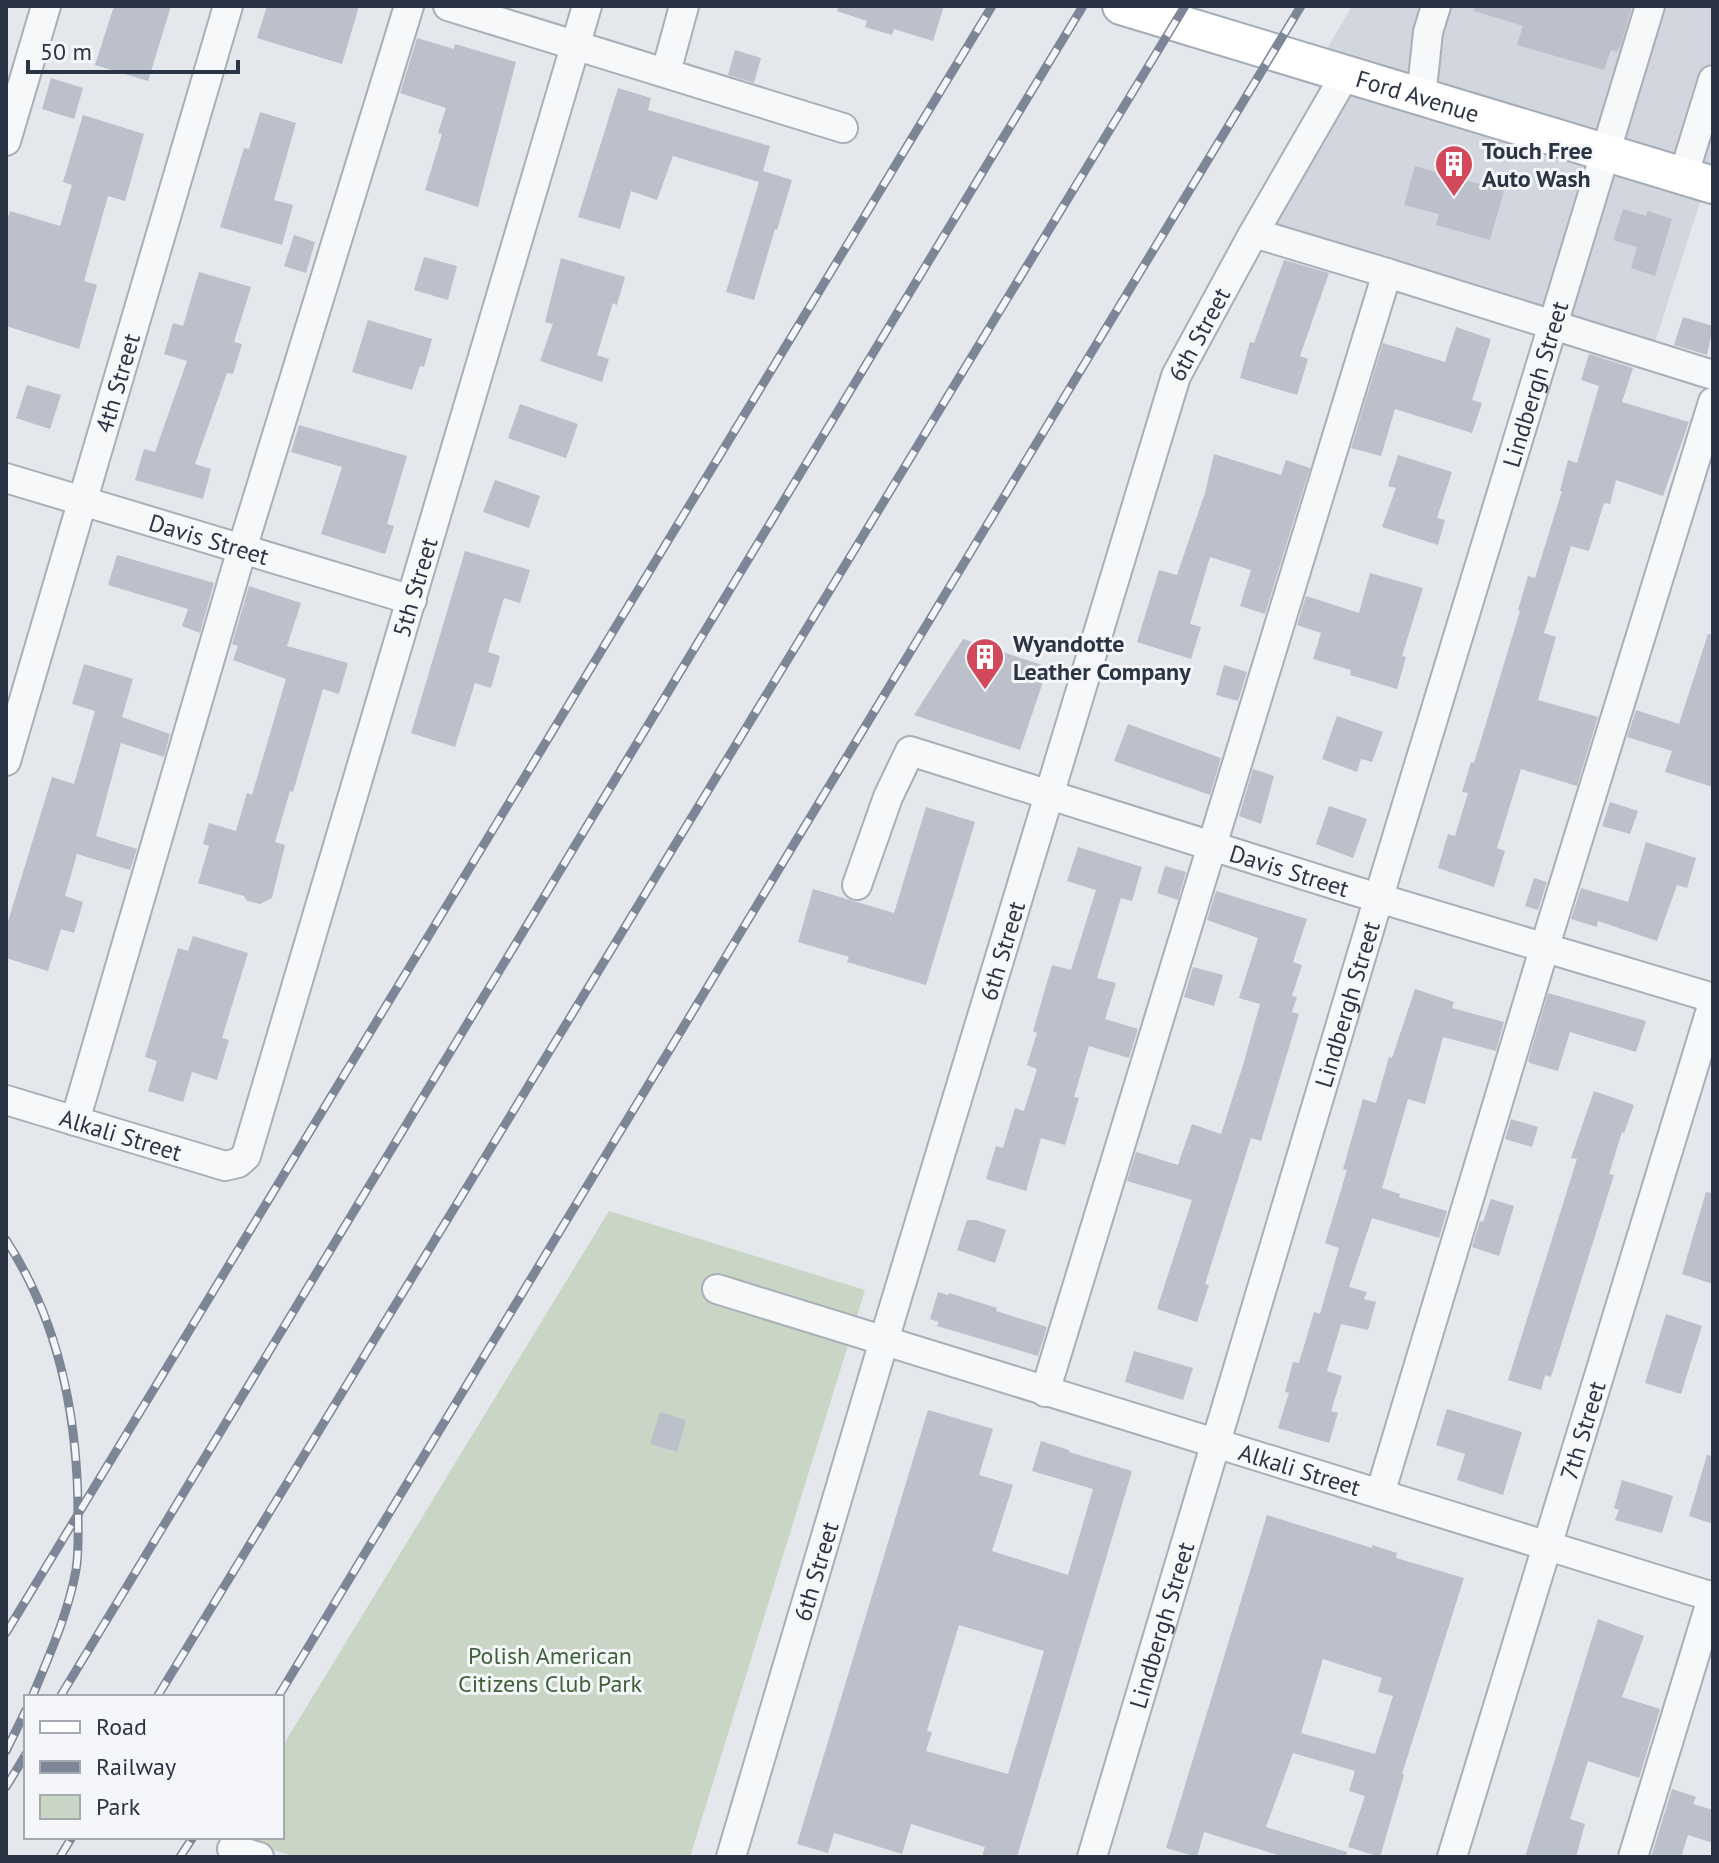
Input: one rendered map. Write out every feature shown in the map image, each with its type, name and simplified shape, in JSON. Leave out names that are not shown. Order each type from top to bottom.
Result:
[{"type":"main road","name":"Ford Avenue","points":[[1121,6],[1698,181]]},
{"type":"street","points":[[6,141],[46,6]]},
{"type":"street","name":"4th Street","points":[[6,761],[228,6]]},
{"type":"street","points":[[75,1121],[242,549],[409,6]]},
{"type":"street","points":[[448,6],[843,128]]},
{"type":"street","name":"5th Street","points":[[238,1163],[246,1156],[587,6]]},
{"type":"street","points":[[666,72],[684,6]]},
{"type":"street","name":"Lindbergh Street","points":[[1092,1857],[1650,6]]},
{"type":"street","points":[[1421,98],[1432,19]]},
{"type":"street","name":"6th Street","points":[[731,1857],[1176,376],[1345,75]]},
{"type":"street","points":[[1698,181],[1713,80]]},
{"type":"street","points":[[1254,233],[1713,375]]},
{"type":"street","points":[[1045,1392],[1387,273]]},
{"type":"street","points":[[1380,1494],[1713,402]]},
{"type":"street","name":"Davis Street","points":[[6,478],[412,600]]},
{"type":"street","name":"Davis Street","points":[[857,885],[888,797],[910,751],[1379,898],[1545,946],[1713,1001]]},
{"type":"street","name":"7th Street","points":[[1452,1857],[1713,1001]]},
{"type":"street","name":"Alkali Street","points":[[6,1100],[225,1166],[238,1163]]},
{"type":"street","name":"Alkali Street","points":[[717,1289],[1713,1596]]},
{"type":"street","points":[[1633,1857],[1713,1596]]},
{"type":"shaded area","points":[[1352,6],[1713,6],[1713,185],[1706,183],[1651,355],[1252,236],[1345,76],[1317,66]]},
{"type":"green space","name":"Polish American Citizens Club Park","points":[[609,1211],[865,1290],[690,1857],[297,1857],[235,1839],[284,1839],[284,1744]]},
{"type":"building","points":[[114,6],[171,6],[148,81],[95,65]]},
{"type":"building","points":[[267,6],[359,6],[342,64],[257,38]]},
{"type":"building","points":[[838,6],[944,6],[933,41],[894,29],[892,35],[865,27],[867,21],[837,11]]},
{"type":"building","points":[[1475,6],[1632,6],[1621,44],[1617,52],[1611,50],[1604,70],[1517,45],[1523,26],[1474,11]]},
{"type":"building","points":[[417,38],[454,49],[455,44],[516,62],[478,207],[425,190],[442,134],[438,133],[446,108],[400,93]]},
{"type":"building","points":[[735,50],[761,58],[754,83],[728,75]]},
{"type":"building","points":[[51,78],[83,88],[74,119],[42,109]]},
{"type":"building","points":[[618,88],[651,98],[648,110],[770,146],[763,171],[792,180],[754,300],[726,292],[759,182],[673,156],[657,200],[631,191],[620,229],[578,217]]},
{"type":"building","points":[[260,112],[296,123],[274,200],[293,205],[282,245],[220,227],[244,148],[249,149]]},
{"type":"building","points":[[83,115],[144,134],[125,201],[108,196],[84,281],[97,285],[79,349],[6,326],[6,223],[10,211],[60,226],[72,185],[63,182]]},
{"type":"building","name":"Touch Free Auto Wash","points":[[1415,166],[1504,191],[1490,240],[1436,225],[1439,214],[1404,205]]},
{"type":"building","points":[[1623,209],[1646,216],[1648,211],[1672,219],[1655,276],[1631,268],[1637,247],[1613,240]]},
{"type":"building","points":[[294,235],[315,242],[306,273],[284,266]]},
{"type":"building","points":[[424,257],[457,266],[448,300],[414,290]]},
{"type":"building","points":[[561,258],[625,277],[617,305],[613,303],[597,355],[609,359],[602,382],[540,361],[553,324],[545,322]]},
{"type":"building","points":[[1284,260],[1329,273],[1300,356],[1308,359],[1297,395],[1240,378],[1250,342],[1254,343]]},
{"type":"building","points":[[199,272],[251,287],[234,342],[242,344],[233,374],[227,373],[195,464],[211,469],[203,499],[135,480],[144,449],[155,452],[187,361],[164,354],[173,323],[183,326]]},
{"type":"building","points":[[1683,317],[1713,326],[1707,355],[1674,345]]},
{"type":"building","points":[[368,320],[432,339],[424,367],[420,366],[412,390],[352,372]]},
{"type":"building","points":[[1456,327],[1491,339],[1472,400],[1482,403],[1472,433],[1395,409],[1381,456],[1351,448],[1383,343],[1445,362]]},
{"type":"building","points":[[1589,354],[1633,368],[1622,402],[1689,422],[1663,496],[1616,480],[1610,504],[1604,503],[1589,551],[1571,546],[1544,633],[1556,637],[1538,700],[1598,717],[1577,786],[1521,769],[1497,848],[1505,851],[1494,887],[1438,868],[1448,834],[1455,836],[1468,793],[1462,792],[1471,762],[1474,763],[1528,576],[1535,578],[1562,491],[1568,460],[1577,463],[1599,386],[1581,380]]},
{"type":"building","points":[[27,385],[61,395],[50,429],[16,418]]},
{"type":"building","points":[[520,404],[578,424],[566,458],[508,438]]},
{"type":"building","points":[[299,425],[407,456],[387,524],[394,526],[385,554],[321,534],[342,467],[291,452]]},
{"type":"building","points":[[1214,454],[1281,475],[1286,460],[1310,468],[1265,614],[1240,606],[1251,570],[1210,557],[1190,624],[1201,627],[1191,659],[1137,642],[1159,570],[1177,575],[1205,493]]},
{"type":"building","points":[[1398,455],[1452,472],[1437,518],[1445,520],[1438,545],[1382,527],[1396,488],[1388,486]]},
{"type":"building","points":[[495,480],[540,496],[529,528],[483,512]]},
{"type":"building","points":[[465,551],[530,570],[520,603],[504,598],[488,652],[500,656],[491,688],[475,683],[455,747],[411,733]]},
{"type":"building","points":[[117,555],[214,583],[200,633],[182,626],[188,609],[108,585]]},
{"type":"building","points":[[1370,573],[1423,588],[1402,656],[1406,657],[1397,689],[1350,675],[1351,670],[1313,659],[1321,633],[1297,625],[1306,596],[1359,613]]},
{"type":"building","points":[[249,586],[301,603],[287,646],[348,663],[339,694],[323,689],[275,842],[285,845],[272,898],[260,904],[247,901],[244,896],[198,883],[209,846],[203,844],[209,823],[236,831],[247,793],[252,795],[286,679],[233,660],[238,646],[232,644]]},
{"type":"building","points":[[1708,634],[1713,635],[1713,787],[1665,772],[1672,751],[1627,737],[1636,710],[1679,724]]},
{"type":"building","name":"Wyandotte Leather Company","points":[[963,639],[1048,667],[1020,750],[914,715]]},
{"type":"building","points":[[84,664],[133,679],[122,717],[170,734],[164,757],[121,743],[96,836],[137,849],[130,870],[77,854],[65,896],[83,902],[74,933],[61,929],[48,971],[6,958],[6,928],[52,777],[74,784],[95,711],[72,704]]},
{"type":"building","points":[[1224,665],[1247,672],[1238,701],[1216,695]]},
{"type":"building","points":[[1337,716],[1383,732],[1372,762],[1361,759],[1357,772],[1322,759]]},
{"type":"building","points":[[1128,724],[1221,758],[1210,795],[1114,761]]},
{"type":"building","points":[[1253,769],[1274,776],[1261,824],[1239,816]]},
{"type":"building","points":[[1610,802],[1638,811],[1630,834],[1602,826]]},
{"type":"building","points":[[1329,806],[1367,819],[1353,858],[1316,844]]},
{"type":"building","points":[[926,807],[975,822],[926,985],[847,962],[849,957],[798,942],[813,889],[894,913]]},
{"type":"building","points":[[1646,842],[1696,858],[1687,888],[1677,885],[1657,941],[1598,921],[1597,927],[1571,919],[1581,888],[1628,902]]},
{"type":"building","points":[[1078,847],[1142,867],[1132,901],[1121,898],[1097,978],[1116,983],[1105,1019],[1138,1029],[1129,1058],[1089,1046],[1074,1097],[1079,1098],[1065,1145],[1041,1138],[1026,1191],[986,1179],[996,1146],[1003,1148],[1015,1108],[1024,1111],[1037,1069],[1027,1065],[1037,1033],[1033,1031],[1052,965],[1071,970],[1096,890],[1067,881]]},
{"type":"building","points":[[1165,866],[1186,872],[1178,900],[1157,893]]},
{"type":"building","points":[[1534,878],[1547,882],[1538,910],[1525,906]]},
{"type":"building","points":[[1216,891],[1307,919],[1293,962],[1302,965],[1292,996],[1297,997],[1292,1012],[1299,1014],[1261,1141],[1251,1138],[1205,1284],[1209,1285],[1197,1322],[1157,1309],[1192,1200],[1127,1181],[1136,1152],[1178,1165],[1192,1124],[1221,1134],[1244,1062],[1260,1004],[1239,998],[1258,938],[1207,920]]},
{"type":"building","points":[[193,936],[248,953],[222,1038],[229,1040],[217,1080],[192,1072],[183,1102],[148,1091],[157,1061],[145,1057],[178,948],[188,951]]},
{"type":"building","points":[[1193,967],[1223,975],[1214,1006],[1184,997]]},
{"type":"building","points":[[1415,989],[1454,1002],[1452,1008],[1504,1022],[1496,1051],[1443,1037],[1425,1104],[1408,1099],[1382,1188],[1400,1194],[1399,1197],[1447,1211],[1439,1238],[1372,1218],[1349,1287],[1367,1292],[1364,1299],[1376,1302],[1368,1330],[1341,1324],[1327,1371],[1342,1376],[1331,1411],[1338,1413],[1329,1443],[1278,1428],[1289,1393],[1285,1392],[1293,1362],[1299,1363],[1314,1312],[1320,1314],[1339,1248],[1325,1243],[1347,1170],[1343,1169],[1363,1099],[1376,1103],[1389,1057],[1392,1058]]},
{"type":"building","points":[[1548,993],[1646,1021],[1636,1052],[1570,1032],[1558,1071],[1530,1063],[1528,1061]]},
{"type":"building","points":[[1594,1091],[1634,1105],[1609,1174],[1614,1175],[1551,1377],[1545,1375],[1541,1390],[1508,1380],[1577,1159],[1571,1158]]},
{"type":"building","points":[[1511,1119],[1538,1127],[1532,1147],[1505,1139]]},
{"type":"building","points":[[1706,1192],[1713,1193],[1713,1284],[1682,1274]]},
{"type":"building","points":[[1491,1199],[1514,1206],[1499,1256],[1472,1247]]},
{"type":"building","points":[[967,1220],[1006,1230],[995,1263],[957,1250]]},
{"type":"building","points":[[938,1292],[997,1308],[996,1311],[1047,1327],[1038,1356],[937,1326],[939,1322],[930,1319]]},
{"type":"building","points":[[1666,1314],[1702,1326],[1681,1394],[1645,1383]]},
{"type":"building","points":[[1134,1351],[1193,1368],[1183,1400],[1125,1382]]},
{"type":"building","points":[[1447,1409],[1522,1432],[1503,1495],[1457,1480],[1465,1454],[1436,1445]]},
{"type":"building","points":[[928,1410],[993,1429],[979,1475],[1013,1485],[992,1551],[1068,1575],[1093,1489],[1032,1471],[1041,1441],[1132,1471],[1017,1857],[982,1857],[985,1847],[911,1824],[902,1854],[834,1833],[828,1853],[797,1844]],"holes":[[[959,1625],[1044,1651],[1008,1774],[926,1751],[932,1732],[927,1731]]]},
{"type":"building","points":[[660,1412],[686,1420],[677,1452],[650,1444]]},
{"type":"building","points":[[1707,1455],[1713,1456],[1713,1524],[1689,1516]]},
{"type":"building","points":[[1622,1480],[1673,1496],[1662,1533],[1615,1520],[1619,1510],[1614,1508]]},
{"type":"building","points":[[1267,1515],[1372,1548],[1372,1545],[1397,1553],[1396,1558],[1464,1578],[1402,1774],[1380,1857],[1348,1847],[1365,1796],[1349,1791],[1355,1771],[1293,1753],[1266,1827],[1347,1852],[1346,1857],[1284,1857],[1204,1832],[1197,1857],[1166,1848]],"holes":[[[1323,1659],[1382,1678],[1378,1692],[1393,1696],[1375,1754],[1301,1733]]]},
{"type":"building","points":[[1598,1619],[1644,1636],[1622,1697],[1660,1709],[1639,1778],[1588,1761],[1570,1819],[1585,1824],[1576,1857],[1525,1857]]},
{"type":"building","points":[[1672,1789],[1696,1797],[1693,1804],[1713,1810],[1713,1843],[1688,1835],[1681,1857],[1651,1857]]},
{"type":"railway","points":[[6,1633],[992,6]]},
{"type":"railway","points":[[61,1695],[1083,6]]},
{"type":"railway","points":[[158,1695],[1185,6]]},
{"type":"railway","points":[[279,1695],[1301,6]]},
{"type":"railway","points":[[6,1240],[25,1272],[53,1338],[69,1407],[77,1479],[78,1542],[73,1586],[33,1695]]},
{"type":"railway","points":[[6,1751],[24,1714]]},
{"type":"railway","points":[[6,1787],[24,1757]]},
{"type":"railway","points":[[60,1857],[71,1839]]},
{"type":"railway","points":[[180,1857],[192,1839]]},
{"type":"place","name":"Touch Free Auto Wash","points":[[1454,198]]},
{"type":"place","name":"Wyandotte Leather Company","points":[[985,691]]}]
